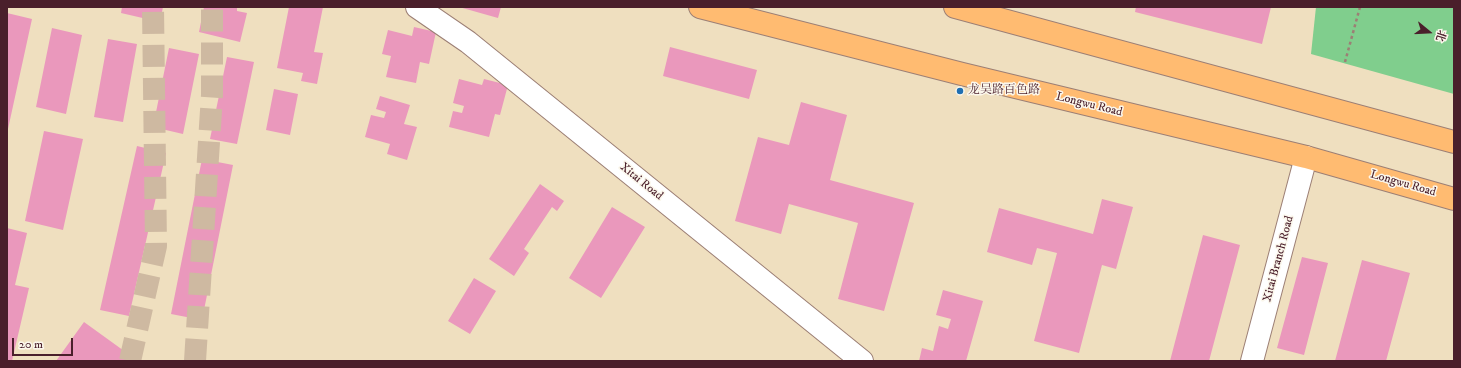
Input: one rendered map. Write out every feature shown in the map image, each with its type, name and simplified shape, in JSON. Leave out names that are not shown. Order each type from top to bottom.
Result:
[{"type":"main road","name":"Longwu Road","points":[[700,7],[962,74],[1306,157],[1454,199]]},
{"type":"main road","points":[[955,7],[1454,142]]},
{"type":"street","name":"Xitai Road","points":[[417,7],[468,42],[862,361]]},
{"type":"street","name":"Xitai Branch Road","points":[[1252,361],[1306,157]]},
{"type":"path","points":[[1345,62],[1360,7]]},
{"type":"green space","points":[[1316,7],[1454,7],[1454,94],[1311,54]]},
{"type":"building","points":[[122,7],[163,7],[160,22],[121,13]]},
{"type":"building","points":[[204,7],[237,7],[237,11],[247,13],[240,42],[199,32]]},
{"type":"building","points":[[289,7],[323,7],[314,52],[323,53],[317,84],[301,81],[303,73],[277,68]]},
{"type":"building","points":[[459,7],[501,7],[498,18]]},
{"type":"building","points":[[1136,7],[1271,7],[1262,44],[1135,12]]},
{"type":"building","points":[[7,13],[32,19],[8,129],[7,129]]},
{"type":"building","points":[[414,27],[436,32],[429,64],[420,62],[416,83],[386,77],[391,56],[382,54],[388,30],[412,36]]},
{"type":"building","points":[[52,28],[82,35],[66,114],[36,107]]},
{"type":"building","points":[[108,39],[137,44],[123,122],[94,117]]},
{"type":"building","points":[[670,47],[757,70],[749,99],[663,76]]},
{"type":"building","points":[[169,48],[199,54],[183,134],[153,127]]},
{"type":"building","points":[[227,57],[254,62],[237,144],[210,139]]},
{"type":"building","points":[[459,79],[482,85],[484,79],[508,85],[500,115],[495,114],[489,137],[449,127],[453,111],[462,113],[464,106],[453,103]]},
{"type":"building","points":[[274,89],[298,94],[290,135],[266,130]]},
{"type":"building","points":[[380,96],[410,105],[404,124],[417,127],[407,160],[387,154],[390,144],[365,137],[371,115],[384,118],[386,112],[376,109]]},
{"type":"building","points":[[801,102],[847,115],[830,180],[914,203],[884,311],[838,299],[858,223],[789,204],[781,234],[735,221],[758,137],[789,145]]},
{"type":"building","points":[[44,131],[83,139],[63,230],[25,221]]},
{"type":"building","points":[[137,146],[166,153],[129,316],[100,310]]},
{"type":"building","points":[[202,159],[233,165],[202,320],[171,314]]},
{"type":"building","points":[[540,184],[564,201],[557,211],[552,207],[524,249],[529,253],[514,276],[489,259]]},
{"type":"building","points":[[1102,199],[1133,207],[1116,269],[1102,265],[1079,353],[1034,341],[1057,253],[1037,248],[1032,265],[987,252],[999,208],[1093,234]]},
{"type":"building","points":[[612,207],[645,227],[601,298],[569,278]]},
{"type":"building","points":[[7,228],[27,233],[15,285],[29,288],[12,361],[7,361]]},
{"type":"building","points":[[1203,235],[1240,245],[1209,361],[1170,361]]},
{"type":"building","points":[[1302,257],[1328,263],[1304,355],[1277,348]]},
{"type":"building","points":[[1362,260],[1410,273],[1386,361],[1335,361]]},
{"type":"building","points":[[474,278],[496,291],[470,334],[448,321]]},
{"type":"building","points":[[943,290],[983,301],[966,361],[919,361],[922,348],[933,351],[939,326],[948,329],[951,319],[936,315]]},
{"type":"building","points":[[84,322],[138,361],[56,361]]},
{"type":"tunnel","points":[[130,361],[156,246],[153,7]]},
{"type":"tunnel","points":[[195,361],[212,95],[212,7]]},
{"type":"place","name":"龙吴路百色路","points":[[960,91]]}]
